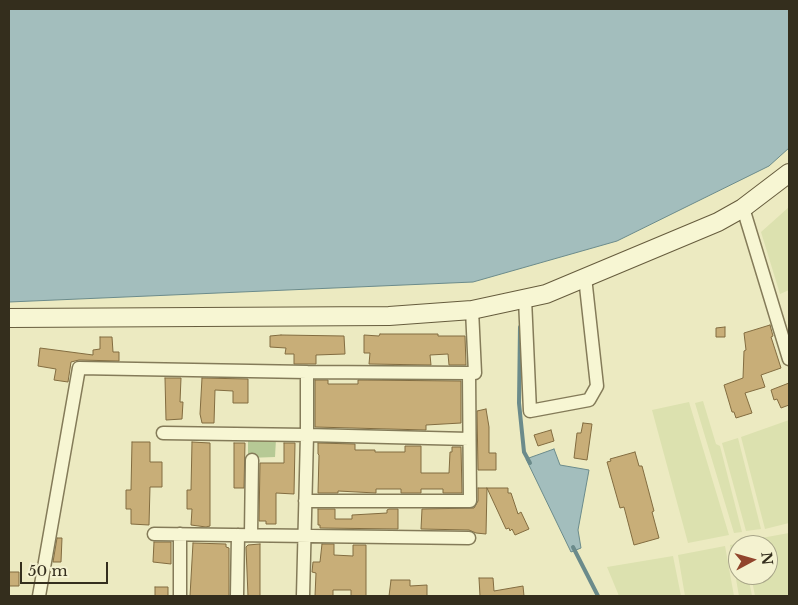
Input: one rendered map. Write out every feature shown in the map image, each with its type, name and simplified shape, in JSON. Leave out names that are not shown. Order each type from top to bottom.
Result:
[{"type":"street","points":[[9,318],[389,316],[472,310],[546,294],[718,222],[743,208],[789,174]]},
{"type":"street","points":[[743,208],[789,359]]},
{"type":"street","points":[[525,299],[530,411],[589,400],[597,386],[585,277]]},
{"type":"street","points":[[39,596],[79,368],[469,373],[475,372],[472,310]]},
{"type":"street","points":[[303,596],[307,372]]},
{"type":"street","points":[[305,501],[470,501],[469,373]]},
{"type":"street","points":[[164,433],[470,439]]},
{"type":"street","points":[[251,535],[252,460]]},
{"type":"street","points":[[154,534],[469,538]]},
{"type":"street","points":[[180,534],[180,596]]},
{"type":"street","points":[[237,596],[238,535]]},
{"type":"green space","points":[[789,207],[789,290],[780,294],[761,232]]},
{"type":"green space","points":[[703,401],[716,444],[720,446],[742,532],[734,533],[695,403]]},
{"type":"green space","points":[[689,402],[729,535],[688,543],[652,410]]},
{"type":"green space","points":[[789,420],[789,523],[765,529],[741,437]]},
{"type":"green space","points":[[248,438],[276,439],[275,457],[248,458]]},
{"type":"green space","points":[[738,438],[761,529],[746,531],[722,443]]},
{"type":"green space","points":[[789,533],[789,596],[755,596],[753,585],[778,585],[778,535]]},
{"type":"green space","points":[[725,546],[728,563],[728,585],[732,585],[734,596],[685,596],[678,555]]},
{"type":"green space","points":[[673,556],[681,596],[619,596],[607,567]]},
{"type":"green space","points":[[737,585],[750,585],[752,596],[739,596]]},
{"type":"water","points":[[9,9],[789,9],[789,148],[769,166],[617,241],[473,282],[9,302]]},
{"type":"water","points":[[554,449],[560,465],[589,470],[578,530],[581,548],[571,552],[526,459]]},
{"type":"building","points":[[770,325],[773,336],[771,337],[781,368],[761,375],[765,387],[745,393],[752,413],[736,418],[734,412],[732,412],[724,385],[743,378],[744,351],[746,350],[744,333]]},
{"type":"building","points":[[725,327],[725,337],[716,337],[716,328]]},
{"type":"building","points":[[380,334],[465,336],[466,365],[449,365],[448,354],[430,355],[431,365],[369,364],[370,353],[364,353],[364,335],[379,336]]},
{"type":"building","points":[[270,336],[344,336],[345,354],[316,355],[316,364],[294,364],[294,354],[285,354],[286,348],[270,347]]},
{"type":"building","points":[[100,337],[112,337],[113,352],[119,352],[119,361],[79,360],[71,362],[68,382],[54,380],[56,369],[38,366],[40,348],[93,355],[93,350],[100,349]]},
{"type":"building","points":[[165,378],[181,378],[180,402],[183,402],[182,419],[166,420]]},
{"type":"building","points":[[202,378],[248,379],[248,403],[233,403],[233,391],[215,390],[214,423],[202,423],[200,414]]},
{"type":"building","points":[[315,380],[328,380],[328,384],[358,384],[358,380],[461,381],[461,423],[426,425],[426,430],[315,427]]},
{"type":"building","points":[[789,383],[789,405],[781,408],[777,399],[774,400],[771,390]]},
{"type":"building","points":[[486,409],[489,427],[489,453],[496,453],[496,470],[478,470],[477,411]]},
{"type":"building","points":[[583,423],[592,424],[587,460],[574,458],[577,433],[581,433]]},
{"type":"building","points":[[551,430],[554,441],[538,446],[534,435]]},
{"type":"building","points":[[132,442],[150,442],[150,462],[162,462],[162,487],[150,487],[149,525],[131,524],[131,509],[126,509],[126,490],[131,490]]},
{"type":"building","points":[[192,442],[210,443],[210,526],[206,527],[191,525],[192,509],[187,509],[187,490],[191,490]]},
{"type":"building","points":[[234,443],[245,443],[244,488],[234,488]]},
{"type":"building","points":[[284,443],[295,443],[294,494],[276,493],[276,524],[266,524],[266,521],[259,521],[260,463],[284,463]]},
{"type":"building","points":[[318,443],[355,444],[355,450],[375,450],[375,452],[405,452],[405,446],[421,446],[421,473],[449,473],[452,447],[461,447],[462,493],[443,493],[443,489],[421,489],[421,493],[401,493],[401,489],[376,489],[376,493],[338,491],[338,493],[318,493]]},
{"type":"building","points":[[635,452],[639,466],[642,466],[659,538],[634,545],[624,507],[620,508],[607,462],[611,461],[610,459]]},
{"type":"building","points":[[478,488],[487,488],[486,534],[469,530],[421,529],[422,509],[474,508],[478,501]]},
{"type":"building","points":[[487,488],[508,488],[508,493],[511,493],[518,514],[521,512],[529,529],[515,535],[512,529],[510,531],[509,528],[506,529]]},
{"type":"building","points":[[318,509],[335,509],[335,519],[352,519],[352,515],[387,513],[389,509],[398,509],[398,529],[320,528],[320,525],[318,525]]},
{"type":"building","points":[[57,538],[62,538],[61,562],[53,562]]},
{"type":"building","points":[[154,542],[171,542],[171,564],[153,562]]},
{"type":"building","points":[[193,543],[226,544],[226,547],[229,548],[229,596],[190,596]]},
{"type":"building","points":[[260,544],[260,596],[248,596],[246,547],[248,545]]},
{"type":"building","points":[[322,544],[334,544],[334,555],[353,556],[353,545],[366,545],[366,596],[351,596],[351,590],[333,590],[333,596],[315,596],[316,573],[312,572],[313,562],[320,562]]},
{"type":"building","points":[[9,572],[19,572],[19,586],[9,586]]},
{"type":"building","points":[[479,578],[493,578],[494,591],[523,586],[524,596],[480,596]]},
{"type":"building","points":[[391,580],[410,580],[410,586],[427,585],[427,596],[389,596]]},
{"type":"building","points":[[155,587],[168,587],[168,596],[155,596]]},
{"type":"waterway","points":[[520,327],[519,403],[524,452],[530,463]]},
{"type":"waterway","points":[[573,547],[598,596]]}]
